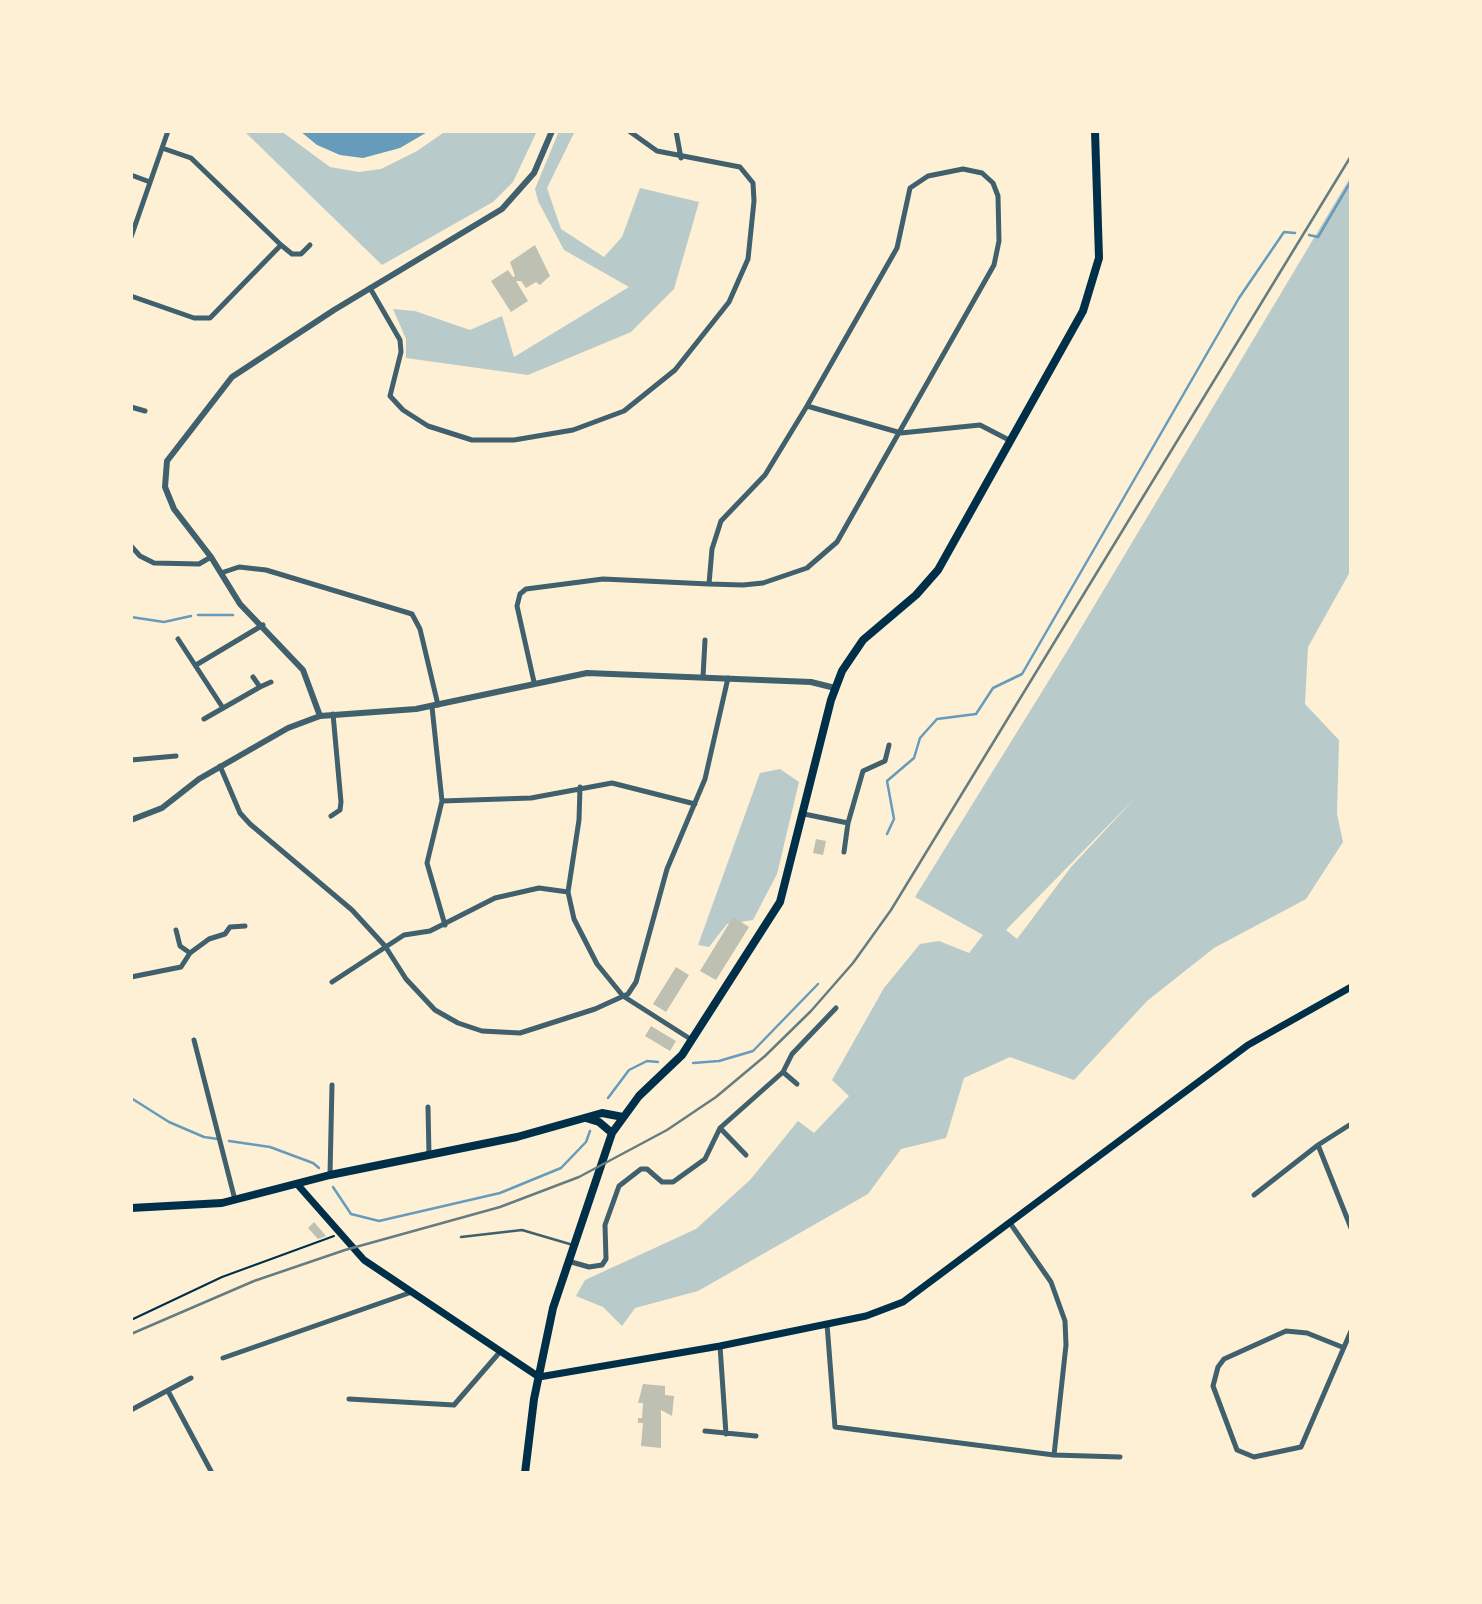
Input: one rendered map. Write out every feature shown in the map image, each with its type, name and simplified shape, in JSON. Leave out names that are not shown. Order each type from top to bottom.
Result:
[{"type":"main road","points":[[525,1473],[538,1377],[554,1308],[594,1182],[611,1138],[639,1096],[676,1063],[780,902],[835,688],[850,655],[863,640],[916,595],[938,570],[1083,311],[1099,258],[1095,131]]},
{"type":"main road","points":[[297,1184],[337,1235],[359,1254],[499,1353],[538,1377],[720,1346],[894,1307],[1248,1045],[1302,1012],[1351,987]]},
{"type":"main road","points":[[131,1208],[235,1200],[330,1175],[602,1113],[623,1117]]},
{"type":"main road","points":[[586,1118],[599,1122],[611,1138]]},
{"type":"street","points":[[131,237],[167,131]]},
{"type":"street","points":[[320,716],[303,670],[263,625],[240,604],[211,557],[167,496],[164,478],[167,461],[232,377],[370,288],[508,204],[534,173],[552,131]]},
{"type":"street","points":[[370,288],[400,340],[399,364],[392,377],[390,396],[403,410],[428,426],[472,440],[514,440],[573,430],[610,418],[660,384],[695,348],[729,302],[748,259],[754,201],[750,177],[734,164],[681,158],[657,151],[629,131]]},
{"type":"street","points":[[677,131],[681,158]]},
{"type":"street","points":[[162,148],[191,158],[292,254],[301,254],[310,245]]},
{"type":"street","points":[[534,682],[517,606],[520,594],[526,589],[603,579],[709,584],[763,583],[792,575],[817,562],[847,527],[990,275],[997,255],[997,190],[988,178],[972,169],[928,176],[910,188],[897,248],[765,475],[721,521],[712,549],[709,584]]},
{"type":"street","points":[[131,174],[150,182]]},
{"type":"street","points":[[131,296],[194,318],[210,318],[281,245]]},
{"type":"street","points":[[807,406],[901,433],[980,425],[1009,440]]},
{"type":"street","points":[[131,407],[145,411]]},
{"type":"street","points":[[131,546],[140,556],[153,563],[199,564],[211,557]]},
{"type":"street","points":[[221,573],[239,567],[266,570],[412,614],[421,629],[435,706],[442,801],[427,863],[445,925]]},
{"type":"street","points":[[196,665],[263,625]]},
{"type":"street","points":[[178,639],[223,708]]},
{"type":"street","points":[[703,677],[705,640]]},
{"type":"street","points":[[131,820],[162,808],[220,766],[288,728],[320,716],[435,706],[534,682],[597,673],[811,682],[835,688]]},
{"type":"street","points":[[253,677],[260,687]]},
{"type":"street","points":[[220,766],[240,813],[352,909],[385,946],[406,979],[435,1010],[457,1023],[482,1031],[509,1034],[540,1029],[628,994],[640,972],[667,869],[705,779],[728,678]]},
{"type":"street","points":[[204,719],[271,682]]},
{"type":"street","points":[[331,816],[340,810],[341,802],[333,714]]},
{"type":"street","points":[[844,852],[848,823],[863,771],[885,761],[889,745]]},
{"type":"street","points":[[131,760],[176,756]]},
{"type":"street","points":[[442,801],[531,798],[580,787],[622,784],[695,804]]},
{"type":"street","points":[[580,787],[579,820],[568,892],[574,919],[585,944],[623,996],[692,1040]]},
{"type":"street","points":[[804,814],[848,823]]},
{"type":"street","points":[[332,982],[404,935],[430,931],[445,925],[495,898],[525,889],[568,892]]},
{"type":"street","points":[[131,977],[181,967],[190,953],[209,939],[225,934],[230,928],[245,926]]},
{"type":"street","points":[[176,930],[180,946],[190,953]]},
{"type":"street","points":[[568,1261],[589,1267],[602,1265],[606,1259],[605,1225],[619,1186],[641,1169],[647,1169],[662,1182],[673,1182],[705,1159],[720,1128],[783,1072],[792,1054],[836,1008]]},
{"type":"street","points":[[194,1040],[235,1200]]},
{"type":"street","points":[[783,1072],[797,1084]]},
{"type":"street","points":[[330,1175],[332,1085]]},
{"type":"street","points":[[429,1107],[429,1154]]},
{"type":"street","points":[[1254,1195],[1318,1145],[1351,1124]]},
{"type":"street","points":[[720,1128],[746,1155]]},
{"type":"street","points":[[1318,1145],[1351,1228]]},
{"type":"street","points":[[1010,1223],[1051,1282],[1065,1321],[1066,1345],[1054,1455]]},
{"type":"street","points":[[223,1358],[413,1292]]},
{"type":"street","points":[[827,1324],[835,1427],[1054,1455],[1119,1457]]},
{"type":"street","points":[[1342,1347],[1307,1333],[1286,1331],[1224,1359],[1214,1376],[1213,1386],[1237,1450],[1254,1457],[1301,1447],[1351,1331]]},
{"type":"street","points":[[720,1346],[726,1434]]},
{"type":"street","points":[[349,1399],[454,1405],[499,1353]]},
{"type":"street","points":[[131,1409],[191,1378]]},
{"type":"street","points":[[168,1391],[212,1473]]},
{"type":"street","points":[[705,1431],[756,1436]]},
{"type":"lane","points":[[461,1237],[522,1230],[573,1245]]},
{"type":"path","points":[[131,1320],[222,1277],[337,1235]]},
{"type":"shaded area","points":[[244,131],[281,131],[330,167],[359,172],[381,169],[417,151],[446,131],[537,131],[513,182],[493,202],[382,265]]},
{"type":"shaded area","points":[[559,131],[575,131],[547,188],[561,229],[604,257],[622,237],[640,188],[699,202],[674,289],[631,332],[528,375],[406,358],[406,339],[393,309],[415,311],[470,330],[502,316],[514,357],[629,287],[564,250],[538,201],[535,189]]},
{"type":"shaded area","points":[[1351,176],[1351,570],[1308,647],[1305,704],[1339,740],[1337,814],[1343,842],[1306,899],[1214,948],[1147,1001],[1074,1080],[1010,1057],[964,1078],[946,1138],[901,1149],[868,1194],[698,1291],[635,1308],[622,1326],[603,1307],[576,1296],[585,1280],[696,1229],[750,1180],[798,1121],[814,1133],[849,1096],[832,1080],[884,988],[920,944],[939,941],[969,953],[983,935],[915,897],[1069,648]],"holes":[[[1136,797],[1071,867],[1017,939],[1006,930]]]},
{"type":"shaded area","points":[[780,769],[799,782],[777,874],[753,920],[727,924],[709,947],[698,945],[760,773]]},
{"type":"water","points":[[300,131],[429,131],[400,148],[363,158],[340,155],[317,145]]},
{"type":"building","points":[[535,245],[550,276],[540,285],[536,282],[526,288],[521,281],[516,281],[528,301],[511,312],[491,281],[508,270],[515,276],[510,262]]},
{"type":"building","points":[[816,839],[826,841],[823,855],[813,853]]},
{"type":"building","points":[[733,917],[749,927],[716,980],[700,971]]},
{"type":"building","points":[[676,967],[689,975],[666,1012],[653,1004]]},
{"type":"building","points":[[651,1026],[676,1041],[670,1051],[645,1036]]},
{"type":"building","points":[[314,1222],[326,1236],[318,1239],[308,1228]]},
{"type":"building","points":[[643,1384],[665,1386],[665,1395],[674,1396],[672,1416],[661,1410],[661,1448],[641,1446],[643,1423],[638,1423],[638,1418],[642,1418],[643,1403],[638,1403]]},
{"type":"waterway","points":[[1309,235],[1318,237],[1351,181]]},
{"type":"waterway","points":[[887,834],[894,819],[887,781],[914,758],[920,738],[937,719],[976,714],[993,688],[1022,674],[1239,298],[1284,232],[1295,233]]},
{"type":"waterway","points":[[198,615],[233,615]]},
{"type":"waterway","points":[[131,617],[164,622],[191,616]]},
{"type":"waterway","points":[[693,1063],[719,1061],[753,1051],[818,984]]},
{"type":"waterway","points":[[608,1098],[629,1070],[647,1061],[658,1062]]},
{"type":"waterway","points":[[131,1098],[169,1122],[204,1137],[218,1139]]},
{"type":"waterway","points":[[333,1187],[351,1214],[379,1221],[500,1193],[561,1168],[586,1142],[590,1131]]},
{"type":"waterway","points":[[229,1141],[270,1147],[313,1163],[319,1168]]},
{"type":"railway","points":[[131,1334],[254,1281],[345,1250],[500,1207],[579,1177],[667,1130],[716,1097],[765,1056],[811,1011],[853,963],[891,910],[1351,156]]}]
